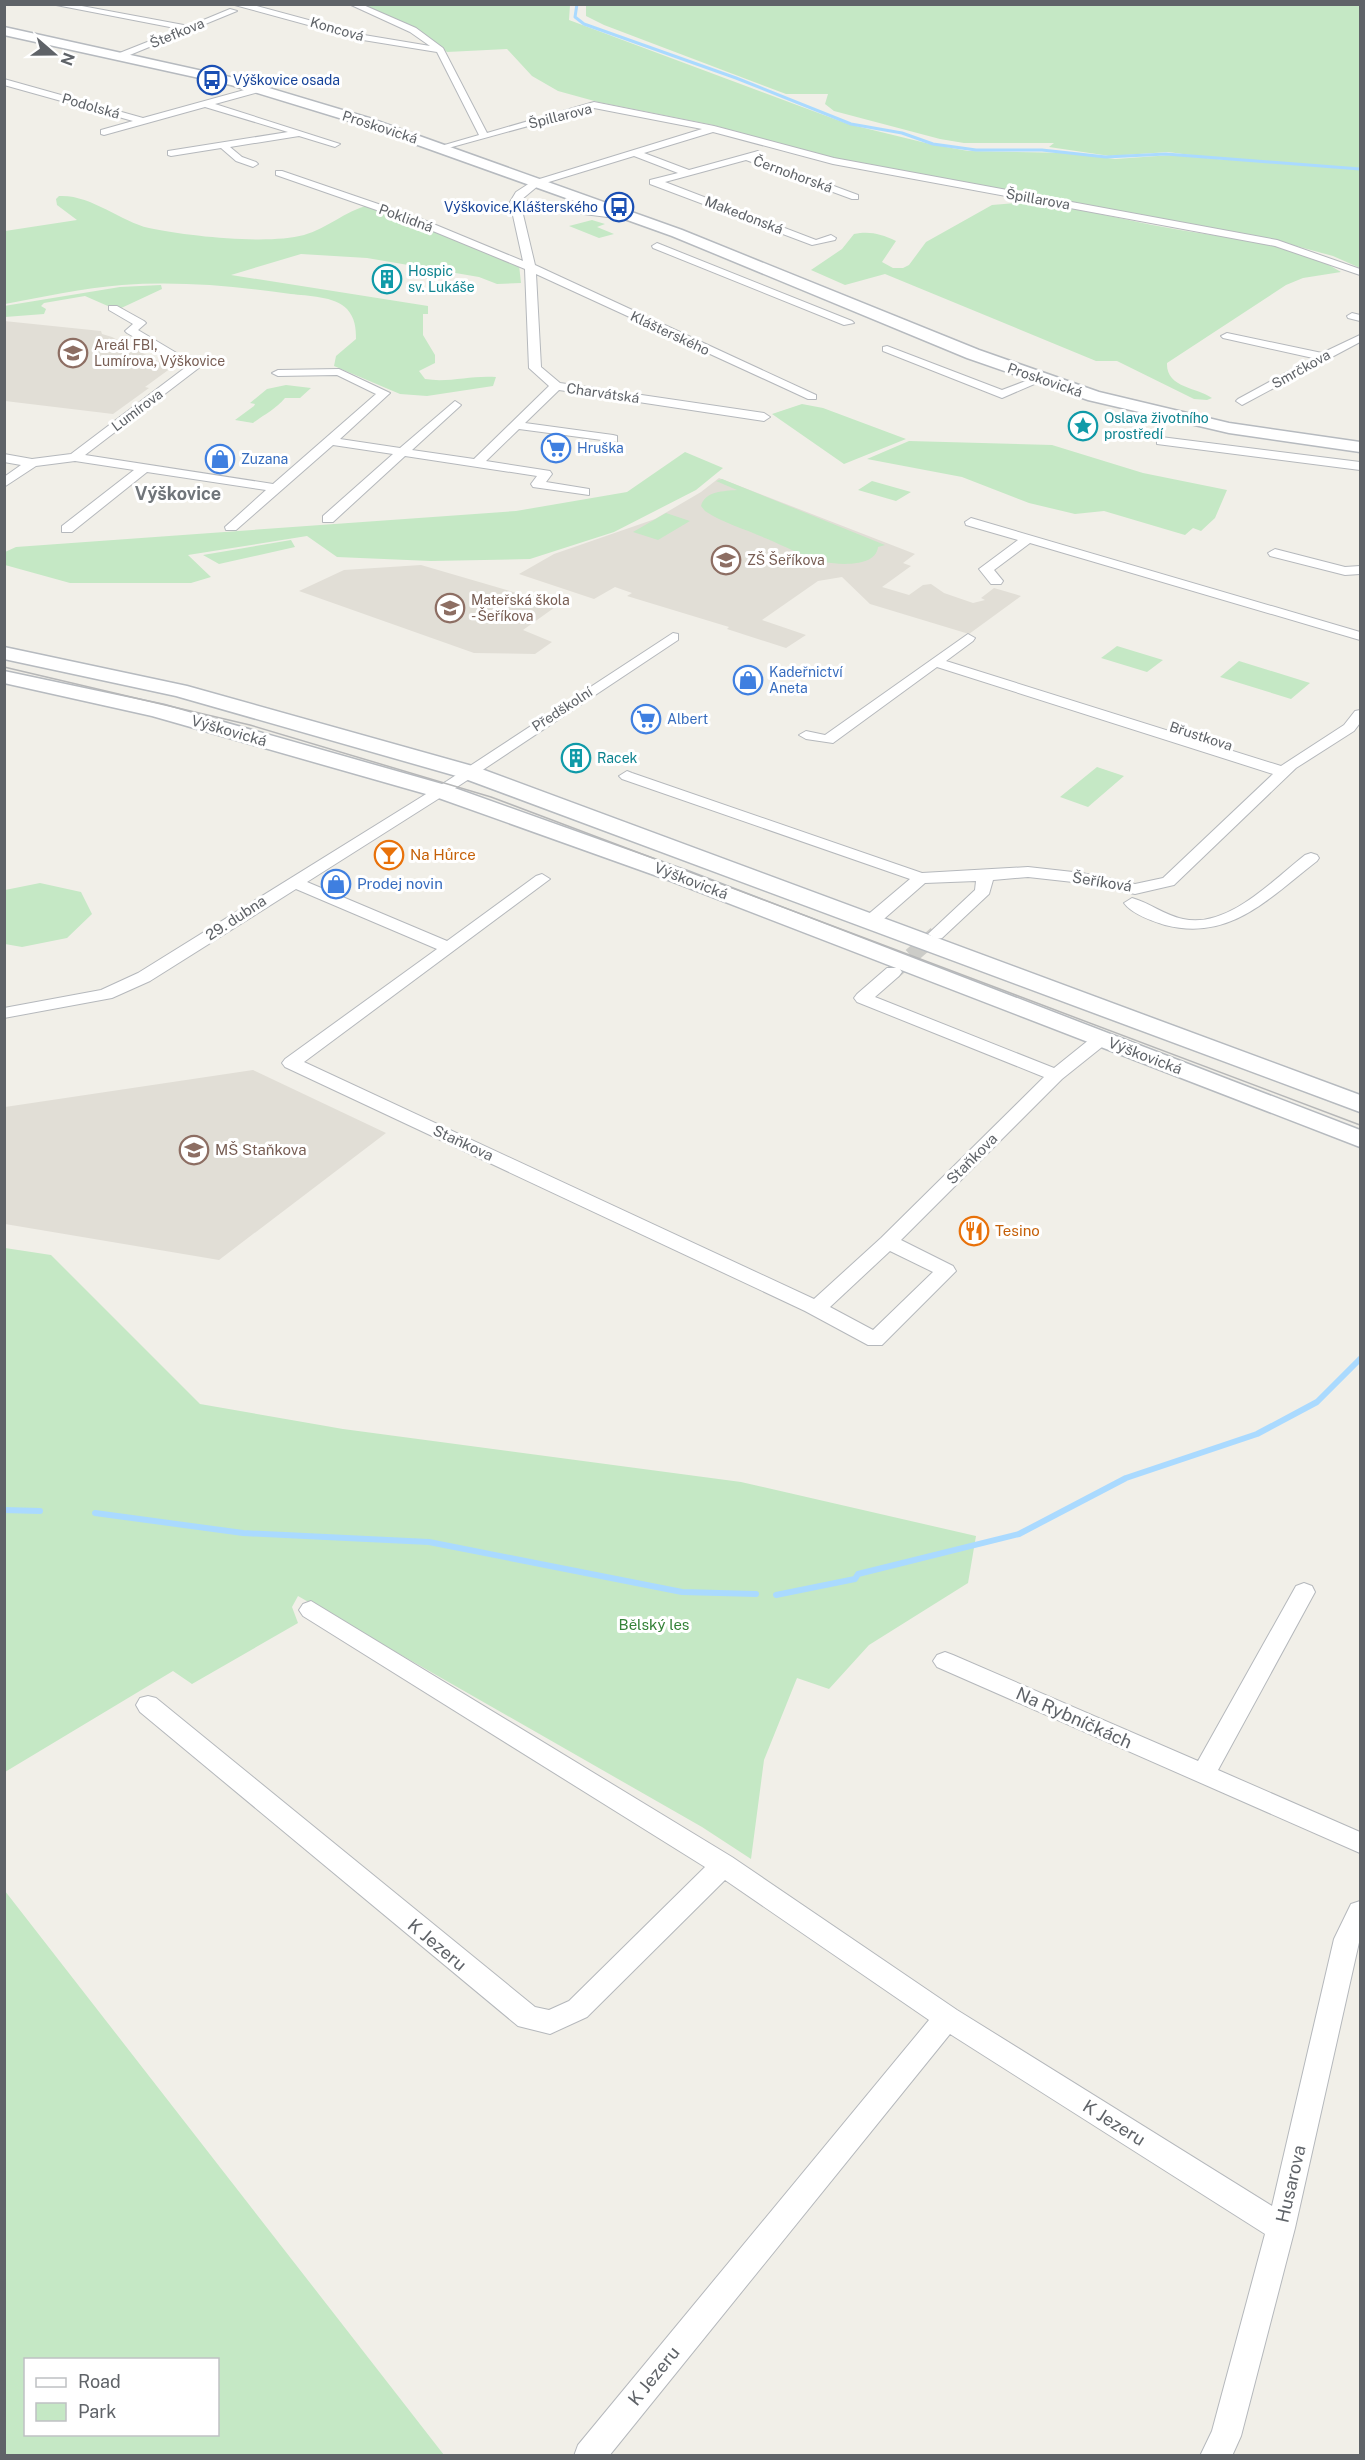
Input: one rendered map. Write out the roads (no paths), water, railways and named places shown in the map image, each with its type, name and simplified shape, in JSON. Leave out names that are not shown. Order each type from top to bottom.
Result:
[{"type":"street","points":[[55,4],[188,28]]},
{"type":"street","points":[[353,4],[413,30],[440,50],[450,74],[477,115],[484,136]]},
{"type":"street","name":"Štefkova","points":[[120,56],[234,8]]},
{"type":"street","name":"Koncová","points":[[234,8],[301,18],[408,48],[440,50]]},
{"type":"street","name":"Proskovická","points":[[4,32],[120,56],[259,89],[444,148],[631,217],[1040,379],[1118,404],[1257,433],[1360,448],[1357,465],[1161,441]]},
{"type":"street","name":"Podolská","points":[[4,82],[142,121]]},
{"type":"street","name":"Podolská","points":[[104,132],[259,89]]},
{"type":"street","points":[[205,104],[335,144]]},
{"type":"street","name":"Špillarova","points":[[444,148],[594,105],[714,129],[834,161],[1277,243],[1360,272]]},
{"type":"street","points":[[502,121],[522,125]]},
{"type":"street","points":[[631,217],[516,202],[519,194],[536,183],[714,129]]},
{"type":"street","points":[[171,153],[299,133]]},
{"type":"street","points":[[222,145],[239,159],[253,164]]},
{"type":"street","points":[[644,185],[783,147]]},
{"type":"street","points":[[635,153],[688,173]]},
{"type":"street","name":"Černohorská","points":[[746,157],[840,191],[855,192]]},
{"type":"street","name":"Poklidná","points":[[279,173],[415,220],[530,267]]},
{"type":"street","name":"Makedonská","points":[[656,182],[816,243],[831,238]]},
{"type":"street","name":"Charvátská","points":[[516,202],[530,267],[535,368],[556,386],[764,417]]},
{"type":"street","points":[[657,246],[848,324]]},
{"type":"street","points":[[716,270],[744,262]]},
{"type":"street","name":"Klášterského","points":[[530,267],[812,397]]},
{"type":"street","name":"Lumírova","points":[[75,458],[194,367],[131,331],[140,323],[113,308]]},
{"type":"street","points":[[1227,336],[1323,357]]},
{"type":"street","name":"Smrčkova","points":[[1242,401],[1360,338]]},
{"type":"street","points":[[887,349],[1002,394],[1040,379]]},
{"type":"street","points":[[231,527],[384,393],[339,372],[278,373]]},
{"type":"street","points":[[477,463],[556,386]]},
{"type":"street","points":[[328,519],[455,405]]},
{"type":"street","points":[[516,425],[614,439]]},
{"type":"street","points":[[330,441],[546,474],[537,484],[585,492]]},
{"type":"street","points":[[4,458],[32,463],[75,458],[276,488]]},
{"type":"street","points":[[4,483],[32,463]]},
{"type":"street","points":[[67,529],[144,468]]},
{"type":"street","points":[[971,522],[1360,636]]},
{"type":"street","points":[[996,581],[986,568],[1027,538]]},
{"type":"street","points":[[1275,553],[1345,572],[1360,570]]},
{"type":"street","name":"Předškolní","points":[[454,782],[673,637]]},
{"type":"street","points":[[806,735],[828,740],[968,638]]},
{"type":"street","name":"Výškovická","points":[[4,653],[180,690],[871,921],[1360,1104]]},
{"type":"street","name":"Břustkova","points":[[936,662],[1112,718],[1287,769]]},
{"type":"street","name":"Výškovická","points":[[4,677],[156,710],[454,782],[679,876],[1360,1139]]},
{"type":"street","name":"Šeříková","points":[[921,878],[1028,872],[1082,878],[1133,896],[1168,882],[1287,769],[1355,729],[1360,714]]},
{"type":"street","points":[[627,776],[921,878]]},
{"type":"street","name":"29. dubna","points":[[4,1013],[106,994],[144,977],[454,782]]},
{"type":"street","points":[[1133,896],[1163,921],[1188,927],[1206,926],[1225,921],[1311,858]]},
{"type":"street","points":[[936,934],[983,891],[985,876]]},
{"type":"street","points":[[871,921],[921,878]]},
{"type":"street","name":"Staňkova","points":[[542,879],[291,1063],[812,1306],[875,1340],[946,1271],[888,1242]]},
{"type":"street","points":[[293,882],[449,948]]},
{"type":"street","points":[[893,972],[863,998],[1056,1075],[1101,1039]]},
{"type":"street","name":"Staňkova","points":[[812,1306],[817,1308],[888,1242],[1056,1075]]},
{"type":"street","points":[[1203,1774],[1304,1592]]},
{"type":"street","name":"K Jezeru","points":[[311,1610],[723,1864],[947,2018],[1281,2228]]},
{"type":"street","name":"Na Rybníčkách","points":[[945,1661],[1360,1843]]},
{"type":"street","name":"K Jezeru","points":[[148,1705],[528,2018],[550,2022],[578,2009],[723,1864]]},
{"type":"street","name":"Husarova","points":[[1215,2456],[1226,2436],[1281,2228],[1347,1939],[1360,1912]]},
{"type":"street","name":"K Jezeru","points":[[589,2456],[947,2018]]},
{"type":"waterway","points":[[577,4],[575,17],[584,24],[736,78],[851,124],[902,133],[933,144],[976,150],[1042,150],[1106,157],[1166,154],[1360,169]]},
{"type":"waterway","points":[[776,1595],[855,1579],[858,1574],[1019,1534],[1126,1478],[1257,1434],[1317,1402],[1360,1359]]},
{"type":"waterway","points":[[4,1510],[40,1511]]},
{"type":"waterway","points":[[95,1513],[243,1533],[429,1542],[682,1592],[756,1594]]},
{"type":"tunnel","points":[[893,972],[936,934]]},
{"type":"tram line","points":[[4,667],[250,725],[491,797],[1360,1125]]},
{"type":"place","name":"Výškovice osada","points":[[212,80]]},
{"type":"place","name":"Výškovice,Klášterského","points":[[619,207]]},
{"type":"place","name":"Hospic sv. Lukáše","points":[[387,279]]},
{"type":"place","name":"Areál FBI, Lumírova, Výškovice","points":[[73,353]]},
{"type":"place","name":"Oslava životního prostředí","points":[[1083,426]]},
{"type":"place","name":"Hruška","points":[[556,448]]},
{"type":"place","name":"Zuzana","points":[[220,459]]},
{"type":"place","name":"ZŠ Šeříkova","points":[[726,560]]},
{"type":"place","name":"Mateřská škola - Šeříkova","points":[[450,608]]},
{"type":"place","name":"Kadeřnictví Aneta","points":[[748,680]]},
{"type":"place","name":"Albert","points":[[646,719]]},
{"type":"place","name":"Racek","points":[[576,758]]},
{"type":"place","name":"Na Hůrce","points":[[389,855]]},
{"type":"place","name":"Prodej novin","points":[[336,884]]},
{"type":"place","name":"MŠ Staňkova","points":[[194,1150]]},
{"type":"place","name":"Tesino","points":[[974,1231]]},
{"type":"district","name":"Výškovice","points":[[178,494]]},
{"type":"park label","name":"Bělský les","points":[[654,1625]]}]
